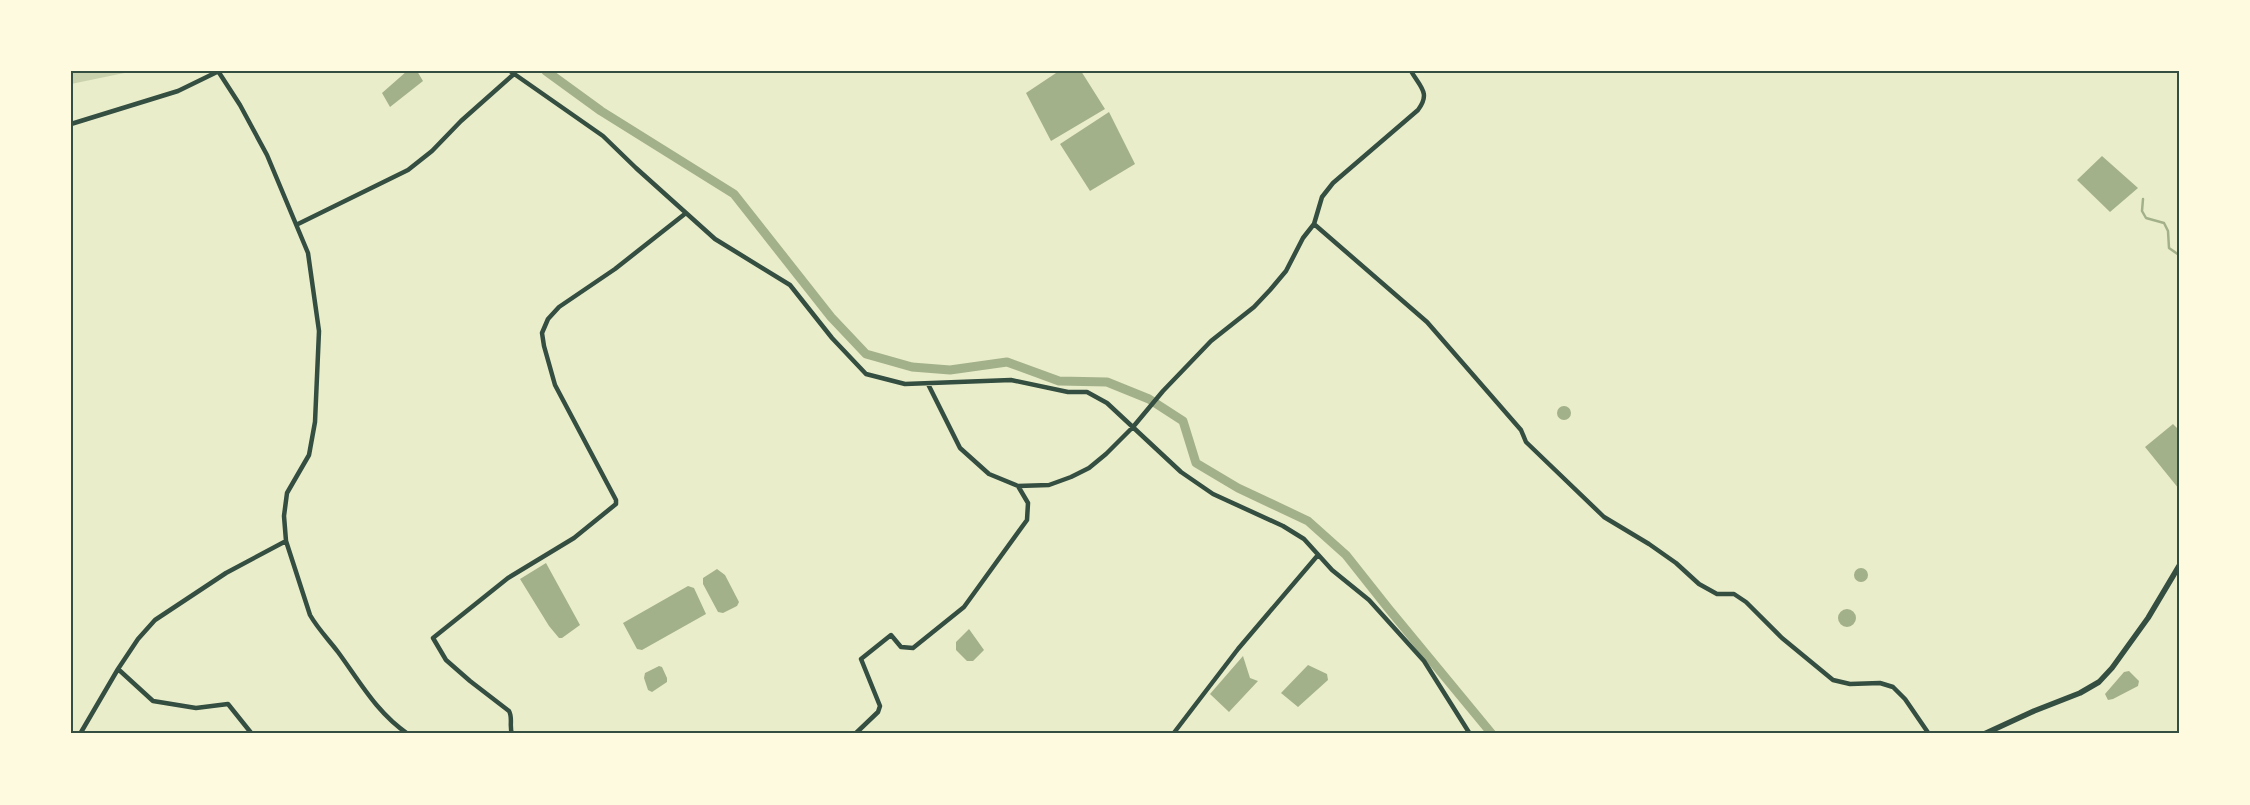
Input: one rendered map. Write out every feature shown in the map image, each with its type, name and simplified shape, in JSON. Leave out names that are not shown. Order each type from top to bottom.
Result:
[{"type":"street","points":[[928,384],[960,448],[989,474],[1018,486],[1049,485],[1071,477],[1100,459],[1133,427],[1163,390],[1211,341],[1254,307],[1270,290],[1286,271],[1303,238],[1314,224],[1322,197],[1333,184],[1392,134],[1424,101],[1425,94],[1411,71]]},
{"type":"street","points":[[71,124],[178,90],[218,72],[240,105],[267,155],[298,224],[308,253],[319,331],[315,422],[309,455],[287,492],[284,516],[286,541],[310,615],[316,625],[370,698],[384,714],[408,734]]},
{"type":"street","points":[[298,224],[408,170],[432,151],[512,73],[604,136],[636,168],[715,239],[790,285],[832,338],[866,374],[905,384],[1012,380],[1068,392],[1087,392],[1107,402],[1181,472],[1213,494],[1284,526],[1304,539],[1332,570],[1369,600],[1424,661],[1470,734]]},
{"type":"street","points":[[512,734],[510,729],[511,714],[509,711],[446,660],[433,638],[508,578],[574,538],[616,504],[616,500],[555,384],[542,333],[548,319],[559,307],[614,269],[686,213]]},
{"type":"street","points":[[1314,224],[1427,322],[1521,430],[1526,442],[1604,517],[1656,548],[1699,584],[1717,594],[1734,594],[1746,602],[1782,638],[1833,680],[1850,684],[1880,683],[1893,687],[1905,699],[1929,734]]},
{"type":"street","points":[[855,734],[878,712],[880,706],[861,659],[891,635],[901,647],[913,648],[964,607],[1027,520],[1028,502],[1018,486]]},
{"type":"street","points":[[80,734],[118,669],[138,640],[155,620],[226,573],[286,541]]},
{"type":"street","points":[[1173,734],[1244,642],[1318,555]]},
{"type":"street","points":[[1984,734],[2034,710],[2080,693],[2099,682],[2112,668],[2148,618],[2178,569]]},
{"type":"street","points":[[118,669],[153,701],[196,708],[228,704],[252,734]]},
{"type":"shaded area","points":[[71,71],[134,71],[71,84]]},
{"type":"shaded area","points":[[407,71],[417,71],[423,81],[390,107],[382,93]]},
{"type":"shaded area","points":[[1059,71],[1081,71],[1105,109],[1051,141],[1026,93]]},
{"type":"shaded area","points":[[1109,112],[1135,164],[1090,191],[1060,144]]},
{"type":"shaded area","points":[[2102,156],[2138,188],[2110,212],[2077,180]]},
{"type":"shaded area","points":[[1561,406],[1567,406],[1571,413],[1567,420],[1561,420],[1557,416],[1557,410]]},
{"type":"shaded area","points":[[2173,424],[2179,430],[2179,489],[2145,447]]},
{"type":"shaded area","points":[[546,563],[580,625],[562,638],[559,638],[549,626],[520,579]]},
{"type":"shaded area","points":[[1858,568],[1864,568],[1868,575],[1864,582],[1858,582],[1854,578],[1854,572]]},
{"type":"shaded area","points":[[717,569],[725,575],[739,602],[737,606],[723,613],[718,612],[703,584],[703,578]]},
{"type":"shaded area","points":[[688,586],[694,588],[706,614],[642,650],[637,649],[623,623]]},
{"type":"shaded area","points":[[1847,609],[1853,612],[1856,618],[1853,624],[1847,627],[1841,624],[1838,618],[1841,612]]},
{"type":"shaded area","points":[[969,629],[984,650],[973,661],[967,661],[956,650],[956,642]]},
{"type":"shaded area","points":[[1243,656],[1250,678],[1258,681],[1229,712],[1210,694]]},
{"type":"shaded area","points":[[1308,665],[1327,674],[1328,680],[1298,707],[1281,693]]},
{"type":"shaded area","points":[[659,666],[662,667],[667,682],[652,692],[648,690],[644,678],[645,673]]},
{"type":"shaded area","points":[[2129,671],[2139,681],[2138,686],[2108,700],[2105,694],[2124,672]]},
{"type":"waterway","points":[[546,71],[601,111],[734,194],[831,317],[866,354],[912,367],[950,370],[1007,362],[1059,381],[1107,382],[1149,399],[1183,421],[1196,463],[1238,488],[1308,521],[1346,555],[1492,734]]},
{"type":"waterway","points":[[2143,199],[2142,211],[2146,218],[2164,223],[2168,231],[2169,248],[2179,255]]}]
